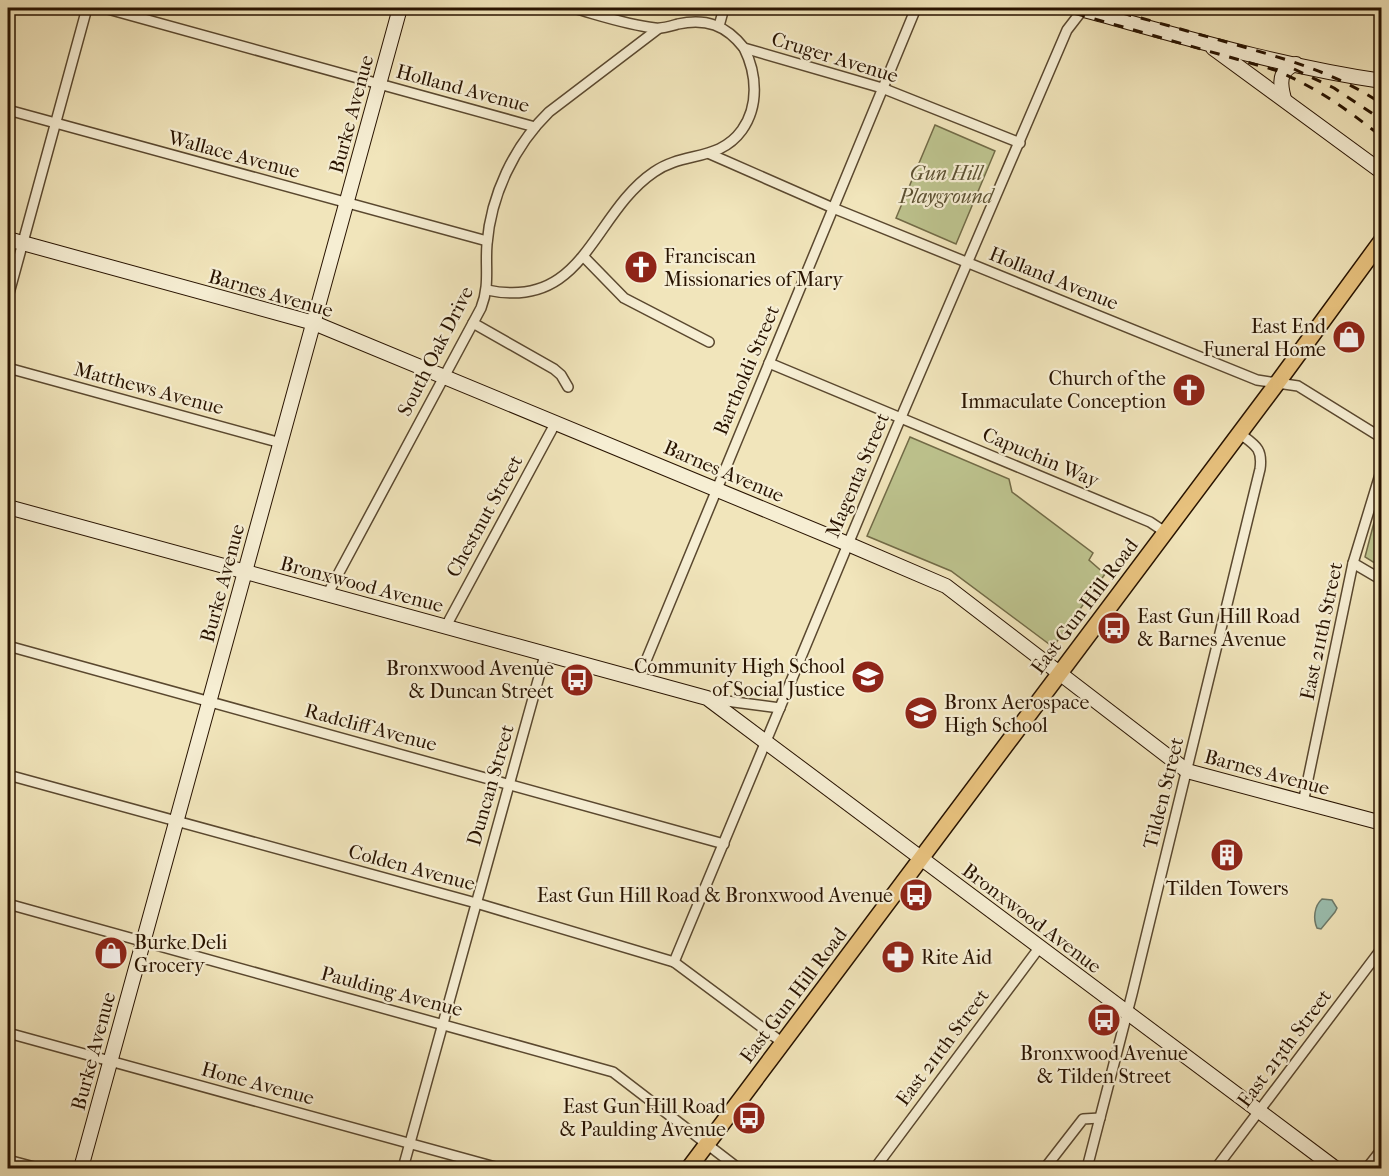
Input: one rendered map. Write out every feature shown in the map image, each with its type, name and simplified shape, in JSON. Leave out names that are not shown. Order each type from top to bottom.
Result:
[{"type":"main road","name":"East Gun Hill Road","points":[[689,1168],[1382,240]]},
{"type":"street","points":[[8,297],[87,8]]},
{"type":"street","name":"Holland Avenue","points":[[104,8],[535,127]]},
{"type":"street","name":"Burke Avenue","points":[[81,1168],[400,8]]},
{"type":"street","points":[[573,8],[658,29],[691,22],[708,22],[719,26],[724,8]]},
{"type":"street","name":"Bartholdi Street","points":[[638,680],[916,8]]},
{"type":"street","points":[[1081,8],[1206,43],[1337,74],[1382,81]]},
{"type":"street","name":"Magenta Street","points":[[674,962],[901,418],[1067,30],[1081,8]]},
{"type":"street","name":"Cruger Avenue","points":[[719,26],[732,34],[744,48],[882,88],[1020,143]]},
{"type":"street","name":"South Oak Drive","points":[[327,595],[473,323],[487,290],[487,241],[490,221],[502,181],[517,152],[535,127],[566,97],[658,29]]},
{"type":"street","points":[[1206,43],[1382,172]]},
{"type":"street","points":[[487,290],[512,293],[542,288],[564,274],[584,257],[612,214],[649,175],[679,159],[710,154],[735,138],[750,114],[754,99],[754,81],[744,48]]},
{"type":"street","points":[[1284,99],[1281,76],[1287,68],[1296,64]]},
{"type":"street","name":"Wallace Avenue","points":[[8,110],[487,241]]},
{"type":"street","name":"Holland Avenue","points":[[710,154],[833,208],[1257,380],[1298,386],[1382,438]]},
{"type":"street","name":"Barnes Avenue","points":[[8,239],[314,323],[848,544],[946,586],[1187,771],[1382,822]]},
{"type":"street","points":[[584,257],[624,298],[709,342]]},
{"type":"street","points":[[473,323],[554,369],[561,375],[568,387]]},
{"type":"street","name":"Capuchin Way","points":[[769,363],[1150,522],[1165,532]]},
{"type":"street","name":"Matthews Avenue","points":[[8,368],[281,443]]},
{"type":"street","name":"Chestnut Street","points":[[445,628],[556,422]]},
{"type":"street","name":"Tilden Street","points":[[1087,1168],[1127,1014],[1260,469],[1262,458],[1260,450],[1239,433]]},
{"type":"street","name":"East 211th Street","points":[[1303,803],[1353,563],[1382,468]]},
{"type":"street","name":"Bronxwood Avenue","points":[[8,507],[707,698],[780,708]]},
{"type":"street","points":[[1353,563],[1382,580]]},
{"type":"street","name":"Radcliff Avenue","points":[[8,646],[724,844]]},
{"type":"street","name":"Duncan Street","points":[[403,1168],[545,655]]},
{"type":"street","name":"Bronxwood Avenue","points":[[707,698],[1335,1168]]},
{"type":"street","name":"Colden Avenue","points":[[8,775],[476,903],[674,962],[783,1042]]},
{"type":"street","name":"Paulding Avenue","points":[[8,904],[613,1072],[738,1168]]},
{"type":"street","name":"East 211th Street","points":[[874,1168],[1039,948]]},
{"type":"street","name":"East 213th Street","points":[[1216,1168],[1382,948]]},
{"type":"street","name":"Hone Avenue","points":[[8,1033],[499,1168]]},
{"type":"street","points":[[1045,1168],[1083,1119],[1100,1118]]},
{"type":"street","points":[[1367,1168],[1382,1149]]},
{"type":"street","points":[[8,1160],[38,1168]]},
{"type":"green space","name":"Gun Hill Playground","points":[[935,125],[995,151],[956,244],[896,218]]},
{"type":"green space","points":[[910,437],[1009,479],[1012,492],[1093,553],[1089,560],[1105,574],[1053,647],[951,571],[867,536]]},
{"type":"green space","points":[[1378,507],[1381,509],[1381,567],[1365,557]]},
{"type":"shaded area","points":[[1322,899],[1332,900],[1337,908],[1321,929],[1317,928],[1315,917],[1317,905]]},
{"type":"railway","points":[[1056,8],[1275,70],[1305,84],[1331,100],[1382,137]]},
{"type":"railway","points":[[1102,8],[1305,66],[1345,82],[1382,104]]},
{"type":"railway","points":[[1294,69],[1334,88],[1382,120]]},
{"type":"place","name":"Franciscan Missionaries of Mary","points":[[641,267]]},
{"type":"place","name":"East End Funeral Home","points":[[1349,337]]},
{"type":"place","name":"Church of the Immaculate Conception","points":[[1189,390]]},
{"type":"place","name":"East Gun Hill Road & Barnes Avenue","points":[[1114,628]]},
{"type":"place","name":"Community High School of Social Justice","points":[[868,677]]},
{"type":"place","name":"Bronxwood Avenue & Duncan Street","points":[[577,680]]},
{"type":"place","name":"Bronx Aerospace High School","points":[[921,713]]},
{"type":"place","name":"Tilden Towers","points":[[1227,855]]},
{"type":"place","name":"East Gun Hill Road & Bronxwood Avenue","points":[[916,895]]},
{"type":"place","name":"Burke Deli Grocery","points":[[111,953]]},
{"type":"place","name":"Rite Aid","points":[[898,957]]},
{"type":"place","name":"Bronxwood Avenue & Tilden Street","points":[[1104,1020]]},
{"type":"place","name":"East Gun Hill Road & Paulding Avenue","points":[[749,1118]]}]
